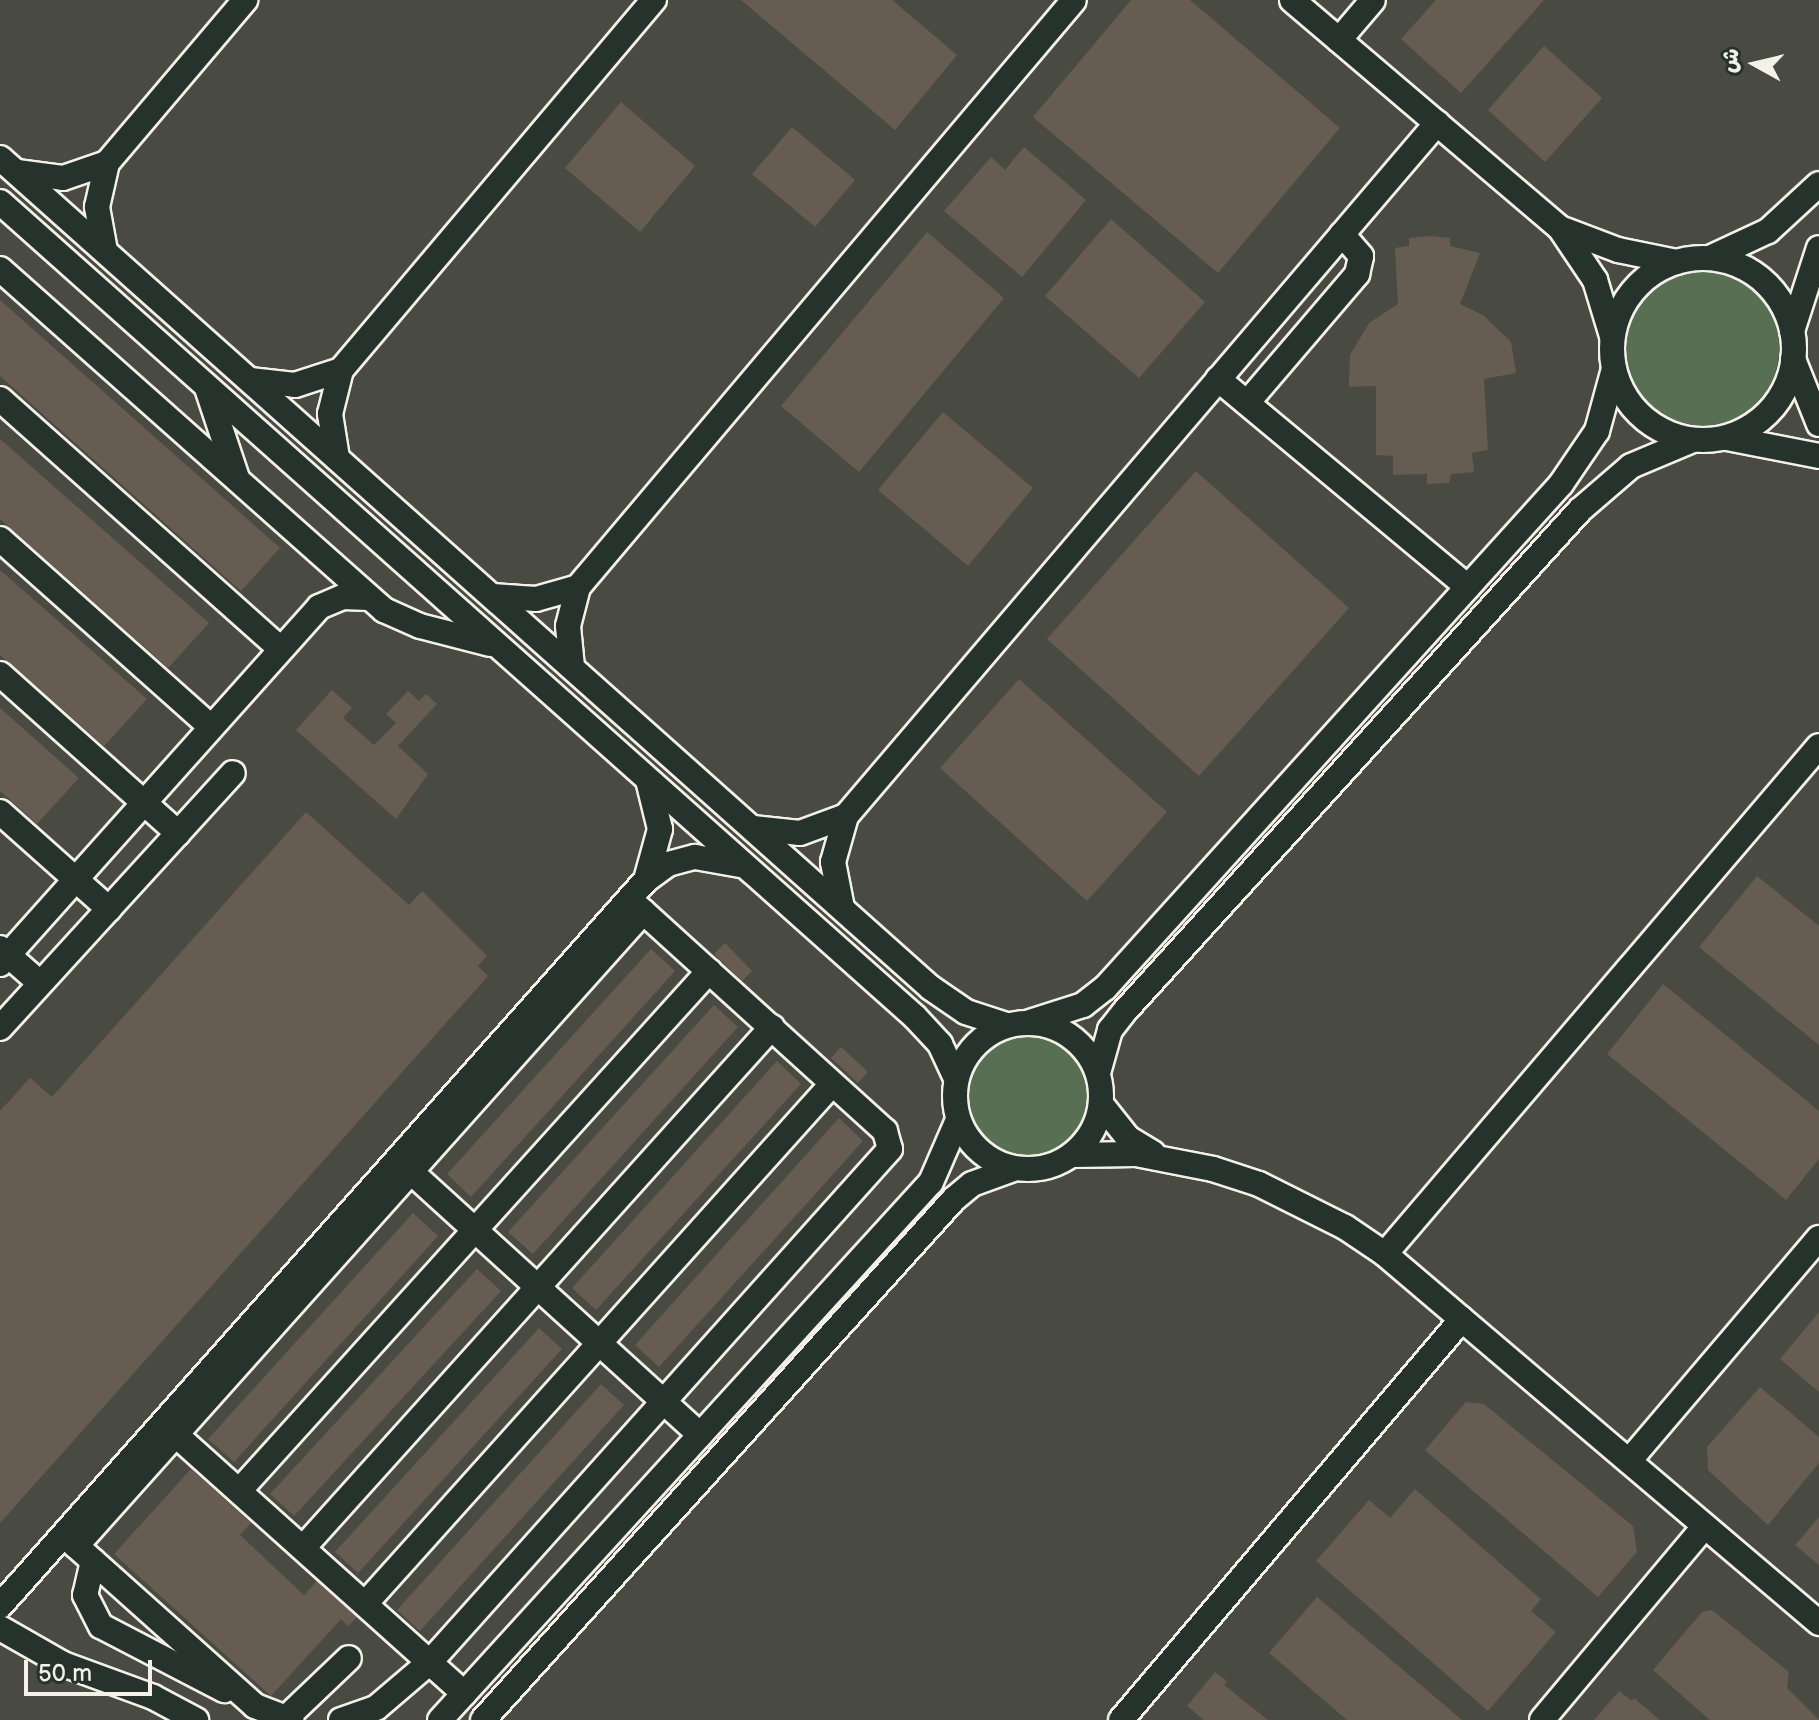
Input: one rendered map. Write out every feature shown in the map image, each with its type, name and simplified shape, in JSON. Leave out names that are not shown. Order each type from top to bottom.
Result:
[{"type":"street","points":[[105,251],[97,207],[107,163],[245,0]]},
{"type":"street","points":[[337,458],[330,414],[341,370],[654,0]]},
{"type":"street","points":[[572,667],[568,626],[578,587],[1074,0]]},
{"type":"street","points":[[956,1078],[975,1045],[1018,1024],[1070,1011],[1105,988],[1581,459],[1600,421],[1614,369],[1613,340],[1595,280],[1560,228],[1292,0]]},
{"type":"street","points":[[1339,40],[1373,0]]},
{"type":"street","points":[[842,908],[833,862],[846,816],[1437,123]]},
{"type":"street","points":[[8,165],[63,178],[107,163]]},
{"type":"street","points":[[8,165],[948,1001],[1018,1024],[1072,1037],[1098,1073]]},
{"type":"street","points":[[1560,228],[1618,250],[1677,262],[1709,258],[1768,231],[1819,184]]},
{"type":"street","points":[[0,202],[929,1030],[956,1078],[958,1120],[931,1182],[440,1720]]},
{"type":"street","points":[[1247,403],[1357,274],[1361,256],[1342,234]]},
{"type":"street","points":[[1724,438],[1745,430],[1771,409],[1788,381],[1793,359],[1792,331],[1819,248]]},
{"type":"street","points":[[1709,258],[1732,263],[1771,289],[1792,331]]},
{"type":"street","points":[[1613,340],[1618,319],[1641,283],[1677,262]]},
{"type":"street","points":[[0,269],[369,598],[401,620],[502,649]]},
{"type":"street","points":[[1793,359],[1819,424]]},
{"type":"street","points":[[1614,369],[1622,390],[1643,417],[1671,435],[1693,440],[1724,438],[1819,456]]},
{"type":"street","points":[[248,379],[295,385],[341,370]]},
{"type":"street","points":[[1218,379],[1468,587]]},
{"type":"street","points":[[206,385],[239,482]]},
{"type":"street","points":[[0,399],[281,649]]},
{"type":"street","points":[[483,1720],[954,1199],[982,1179],[1013,1169],[1055,1165],[1073,1155],[1087,1140],[1101,1104],[1098,1073],[1101,1050],[1124,1012],[1580,510],[1631,466],[1693,440]]},
{"type":"street","points":[[0,539],[211,727]]},
{"type":"street","points":[[319,607],[321,555]]},
{"type":"street","points":[[492,596],[536,599],[578,587]]},
{"type":"street","points":[[40,983],[3,956],[76,880],[319,607],[343,597],[369,598]]},
{"type":"street","points":[[0,674],[178,833]]},
{"type":"street","points":[[1385,1254],[1819,746]]},
{"type":"street","points":[[0,1028],[233,773]]},
{"type":"street","points":[[0,1606],[78,1547],[169,1429],[636,905],[660,829],[647,778]]},
{"type":"street","points":[[0,812],[109,909]]},
{"type":"street","points":[[751,827],[800,833],[846,816]]},
{"type":"street","points":[[646,880],[668,864],[695,857],[722,858],[747,867]]},
{"type":"street","points":[[341,1720],[376,1708],[430,1662],[661,1399],[890,1149],[885,1131],[636,905]]},
{"type":"street","points":[[239,1491],[709,971]]},
{"type":"street","points":[[303,1548],[772,1027]]},
{"type":"street","points":[[365,1604],[832,1084]]},
{"type":"street","points":[[1101,1104],[1128,1138],[1166,1158],[1259,1184],[1345,1227],[1385,1254],[1819,1623]]},
{"type":"street","points":[[958,1120],[979,1152],[1013,1169]]},
{"type":"street","points":[[1073,1155],[1166,1158]]},
{"type":"street","points":[[404,1166],[700,1435]]},
{"type":"street","points":[[1629,1461],[1819,1238]]},
{"type":"street","points":[[1121,1720],[1462,1319]]},
{"type":"street","points":[[169,1429],[464,1693]]},
{"type":"street","points":[[1542,1720],[1705,1526]]},
{"type":"street","points":[[78,1547],[85,1595],[101,1626],[255,1706],[288,1719],[349,1658]]},
{"type":"street","points":[[78,1547],[255,1706]]},
{"type":"street","points":[[0,1628],[63,1664],[153,1697],[196,1720]]},
{"type":"shaded area","points":[[0,0],[1819,0],[1819,1720],[0,1720]]},
{"type":"green space","points":[[1700,269],[1730,275],[1756,292],[1773,318],[1779,348],[1773,378],[1756,404],[1730,421],[1700,427],[1670,421],[1644,404],[1627,378],[1621,348],[1627,318],[1644,292],[1670,275]]},
{"type":"green space","points":[[1024,1033],[1048,1038],[1068,1052],[1082,1072],[1087,1096],[1082,1120],[1068,1140],[1048,1154],[1024,1159],[1000,1154],[980,1140],[966,1120],[961,1096],[966,1072],[980,1052],[1000,1038]]},
{"type":"building","points":[[741,0],[892,0],[957,55],[895,130]]},
{"type":"building","points":[[1131,0],[1190,0],[1340,128],[1218,273],[1033,117]]},
{"type":"building","points":[[1436,0],[1544,0],[1461,93],[1401,39]]},
{"type":"building","points":[[1544,46],[1602,98],[1545,162],[1488,110]]},
{"type":"building","points":[[621,102],[695,166],[640,232],[565,168]]},
{"type":"building","points":[[792,127],[855,180],[815,227],[752,174]]},
{"type":"building","points":[[1024,147],[1086,200],[1022,277],[944,211],[991,157],[1005,170]]},
{"type":"building","points":[[1111,219],[1205,302],[1139,378],[1045,296]]},
{"type":"building","points":[[927,232],[1004,298],[859,472],[781,406]]},
{"type":"building","points":[[1409,238],[1450,238],[1450,246],[1480,253],[1460,304],[1483,315],[1511,342],[1516,373],[1484,379],[1488,450],[1472,453],[1474,472],[1451,474],[1449,483],[1427,484],[1427,474],[1393,475],[1393,456],[1376,455],[1376,386],[1349,387],[1350,355],[1369,323],[1398,304],[1395,248],[1409,246]]},
{"type":"building","points":[[0,300],[280,548],[241,591],[0,376]]},
{"type":"building","points":[[943,412],[1033,488],[968,566],[878,490]]},
{"type":"building","points":[[0,439],[209,623],[168,668],[0,519]]},
{"type":"building","points":[[1196,471],[1349,608],[1199,776],[1047,639]]},
{"type":"building","points":[[0,570],[147,699],[104,746],[0,655]]},
{"type":"building","points":[[1019,679],[1167,812],[1087,901],[940,768]]},
{"type":"building","points":[[332,690],[352,708],[343,718],[374,745],[396,723],[386,714],[408,691],[419,701],[426,694],[437,704],[398,746],[428,774],[396,819],[296,730]]},
{"type":"building","points":[[0,708],[79,778],[37,824],[0,791]]},
{"type":"building","points":[[306,812],[409,905],[422,891],[487,956],[478,966],[488,976],[0,1523],[0,1111],[30,1078],[52,1097]]},
{"type":"building","points":[[1757,876],[1819,926],[1819,1045],[1699,947]]},
{"type":"building","points":[[725,943],[752,971],[742,981],[714,954]]},
{"type":"building","points":[[651,949],[675,971],[471,1197],[447,1174]]},
{"type":"building","points":[[1663,984],[1819,1111],[1819,1159],[1786,1200],[1607,1054]]},
{"type":"building","points":[[714,1005],[738,1027],[533,1254],[508,1232]]},
{"type":"building","points":[[841,1047],[868,1072],[858,1083],[831,1058]]},
{"type":"building","points":[[777,1061],[801,1084],[596,1310],[572,1288]]},
{"type":"building","points":[[839,1118],[863,1141],[659,1367],[635,1345]]},
{"type":"building","points":[[413,1213],[438,1236],[234,1462],[208,1439]]},
{"type":"building","points":[[477,1269],[501,1291],[294,1516],[270,1494]]},
{"type":"building","points":[[1819,1312],[1819,1392],[1780,1359]]},
{"type":"building","points":[[539,1328],[562,1349],[358,1573],[335,1552]]},
{"type":"building","points":[[601,1384],[624,1405],[420,1631],[397,1610]]},
{"type":"building","points":[[1760,1387],[1819,1437],[1819,1463],[1768,1525],[1708,1470],[1707,1447]]},
{"type":"building","points":[[1466,1402],[1484,1404],[1633,1526],[1637,1552],[1598,1597],[1425,1450]]},
{"type":"building","points":[[191,1469],[251,1523],[240,1535],[304,1595],[317,1581],[357,1617],[348,1626],[341,1619],[271,1696],[114,1554]]},
{"type":"building","points":[[1415,1489],[1541,1599],[1531,1611],[1556,1632],[1488,1711],[1316,1561],[1369,1500],[1390,1518]]},
{"type":"building","points":[[1819,1517],[1819,1565],[1795,1545]]},
{"type":"building","points":[[1317,1597],[1462,1720],[1347,1720],[1269,1653]]},
{"type":"building","points":[[1712,1610],[1789,1672],[1787,1688],[1819,1720],[1710,1720],[1653,1670],[1702,1612]]},
{"type":"building","points":[[1215,1672],[1227,1681],[1224,1685],[1268,1720],[1204,1720],[1187,1706]]},
{"type":"building","points":[[1619,1691],[1632,1701],[1634,1698],[1660,1720],[1594,1720]]}]
